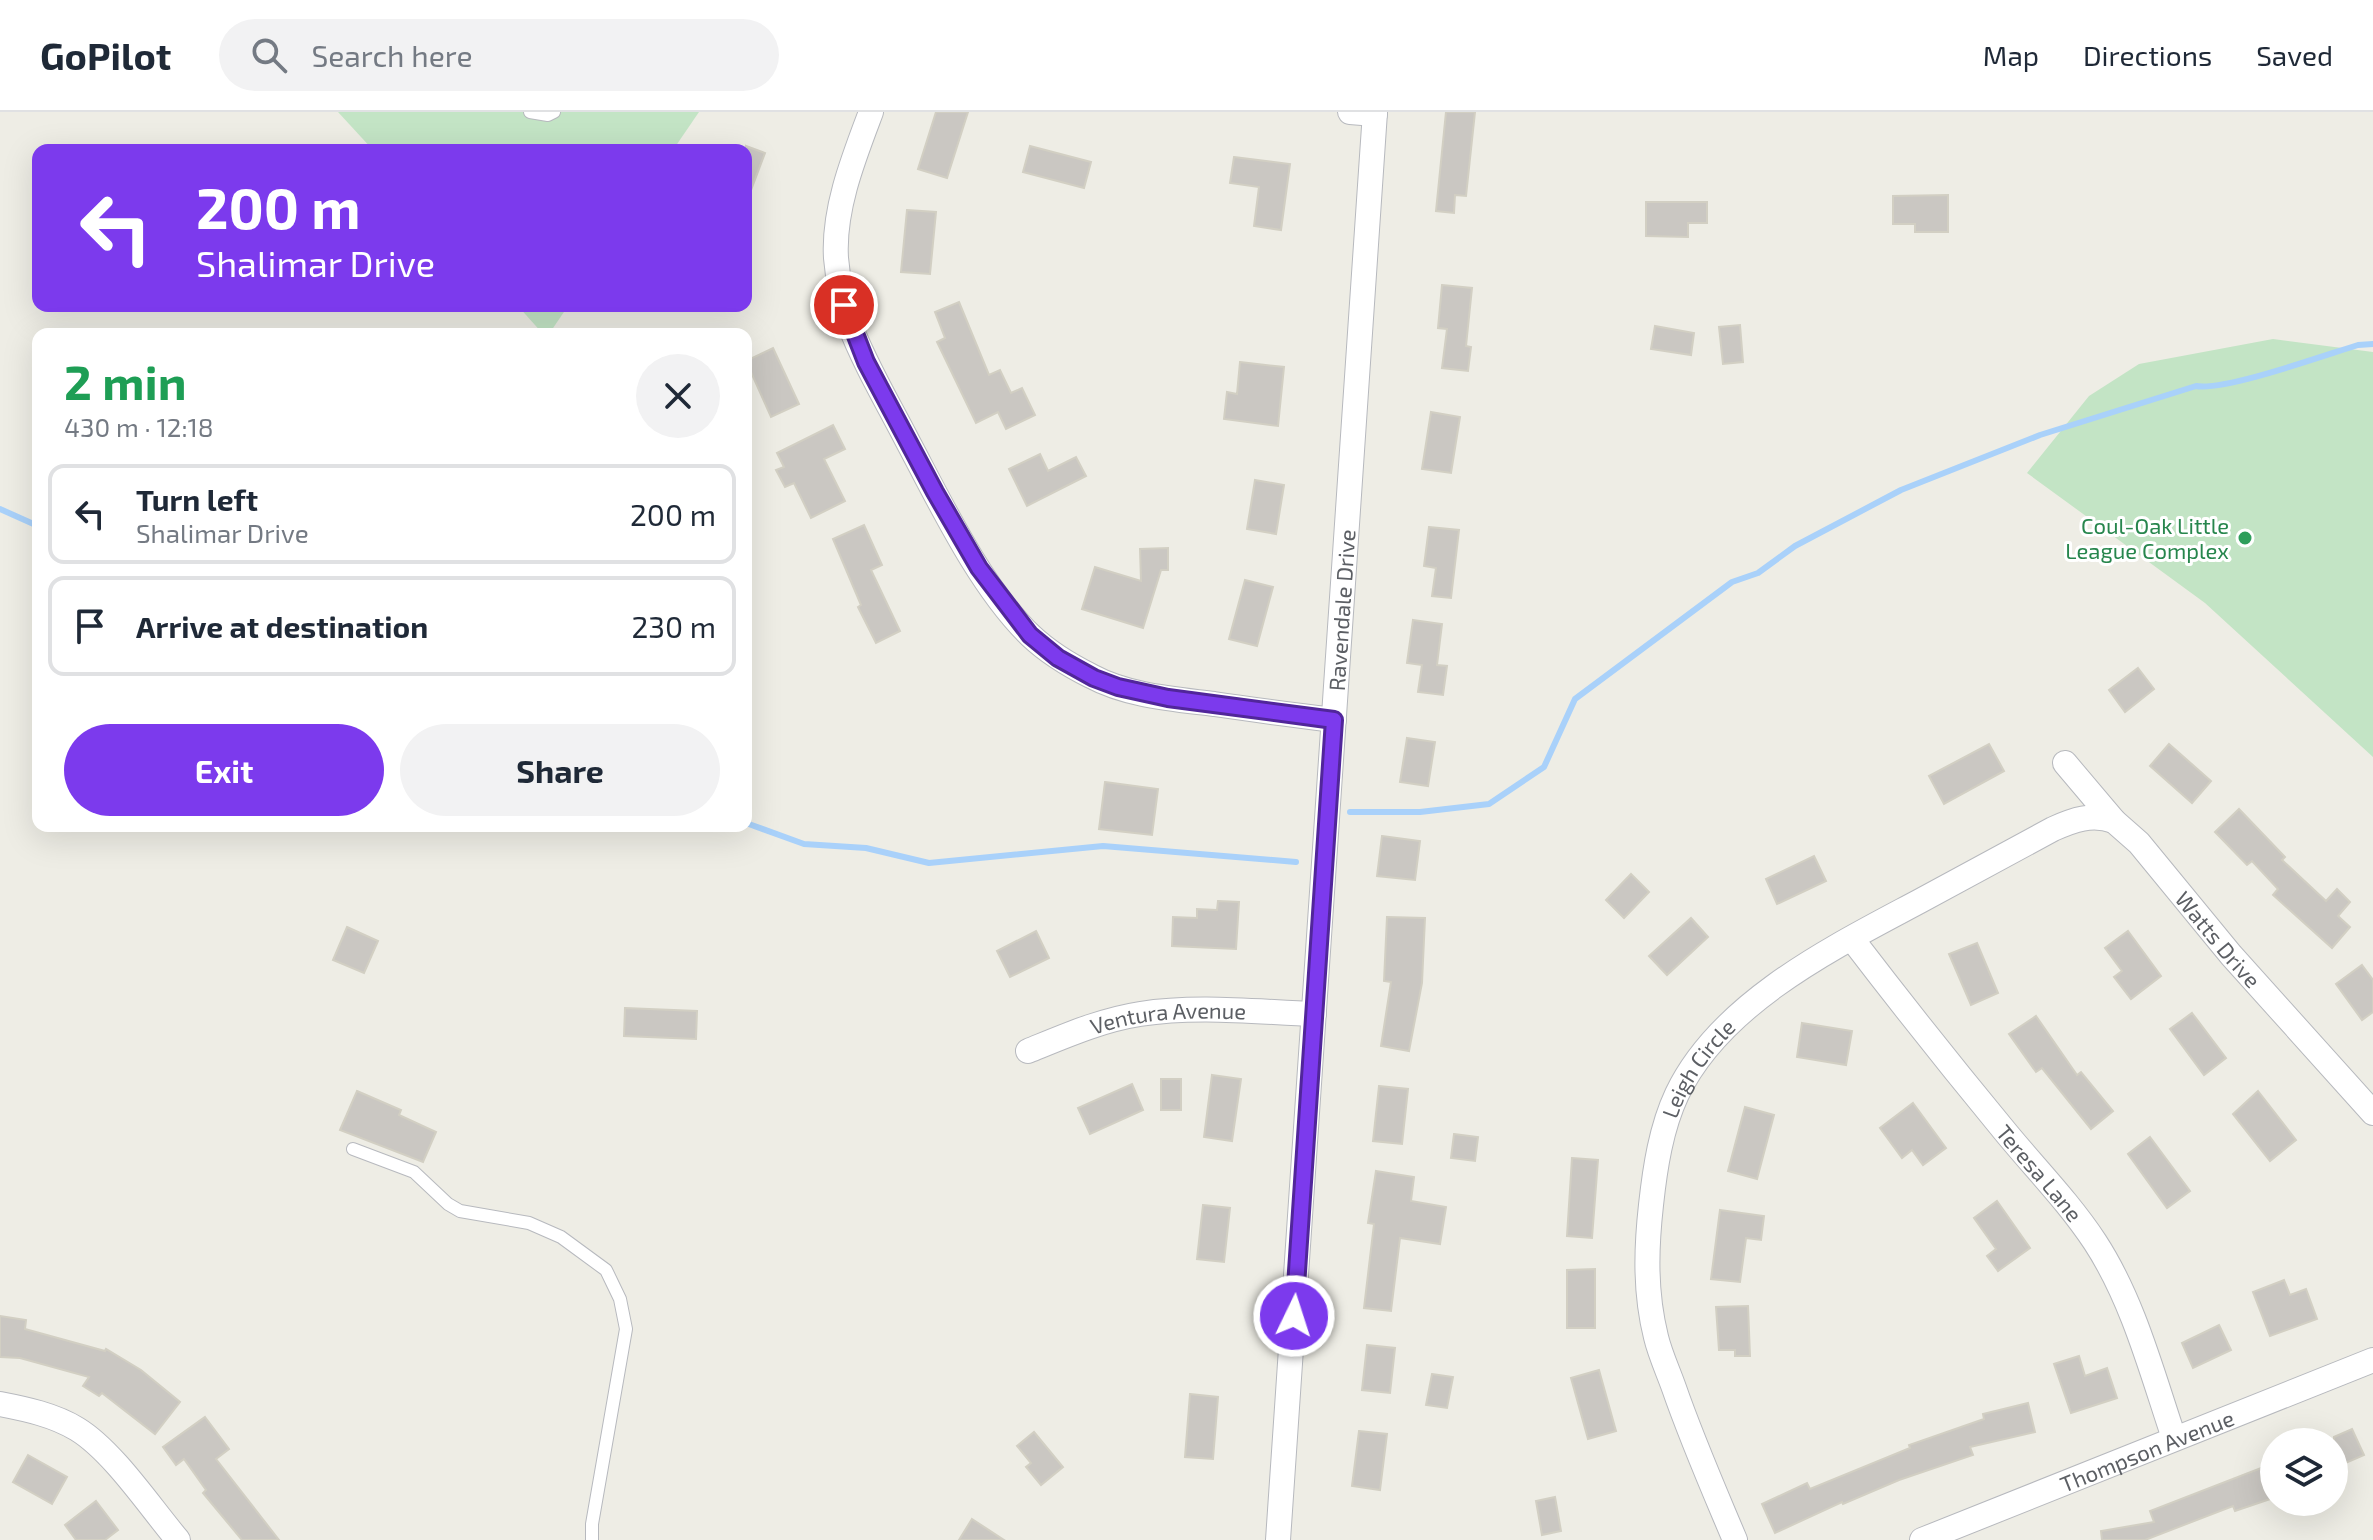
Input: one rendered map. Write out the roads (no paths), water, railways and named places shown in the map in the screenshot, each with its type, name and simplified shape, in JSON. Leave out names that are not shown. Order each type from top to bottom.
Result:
[{"type":"street","points":[[871,112],[842,199],[837,225],[836,255],[844,305],[866,362],[935,492],[979,568],[1006,606],[1030,635],[1058,658],[1118,687],[1168,698],[1334,720]]},
{"type":"street","points":[[1350,112],[1375,113]]},
{"type":"street","name":"Ravendale Drive","points":[[1278,1540],[1375,113]]},
{"type":"street","name":"Watts Drive","points":[[2065,763],[2114,821],[2139,843],[2231,955],[2373,1113]]},
{"type":"street","name":"Leigh Circle","points":[[1735,1540],[1656,1340],[1646,1278],[1653,1182],[1666,1124],[1678,1093],[1695,1064],[1737,1018],[1767,992],[1852,939],[2070,821],[2091,817],[2114,821]]},
{"type":"street","name":"Teresa Lane","points":[[1852,939],[1928,1038],[2096,1243],[2115,1279],[2139,1338],[2174,1438]]},
{"type":"street","name":"Ventura Avenue","points":[[1028,1051],[1084,1027],[1143,1013],[1190,1010],[1314,1014]]},
{"type":"street","name":"Thompson Avenue","points":[[1922,1540],[2373,1360]]},
{"type":"street","points":[[0,1404],[46,1415],[77,1429],[135,1485],[168,1537]]},
{"type":"lane","points":[[530,112],[548,115],[554,112]]},
{"type":"lane","points":[[353,1149],[414,1172],[448,1204],[460,1211],[529,1223],[561,1237],[606,1270],[620,1299],[626,1329],[592,1524],[592,1540]]},
{"type":"waterway","points":[[1350,812],[1420,812],[1489,804],[1544,767],[1575,699],[1732,582],[1758,573],[1795,546],[1901,490],[2040,435],[2196,386],[2251,378],[2358,345],[2373,344]]},
{"type":"waterway","points":[[0,509],[32,523]]},
{"type":"waterway","points":[[752,825],[804,844],[866,848],[929,863],[1103,846],[1296,862]]},
{"type":"place","name":"Coul-Oak Little League Complex","points":[[2245,538]]}]
